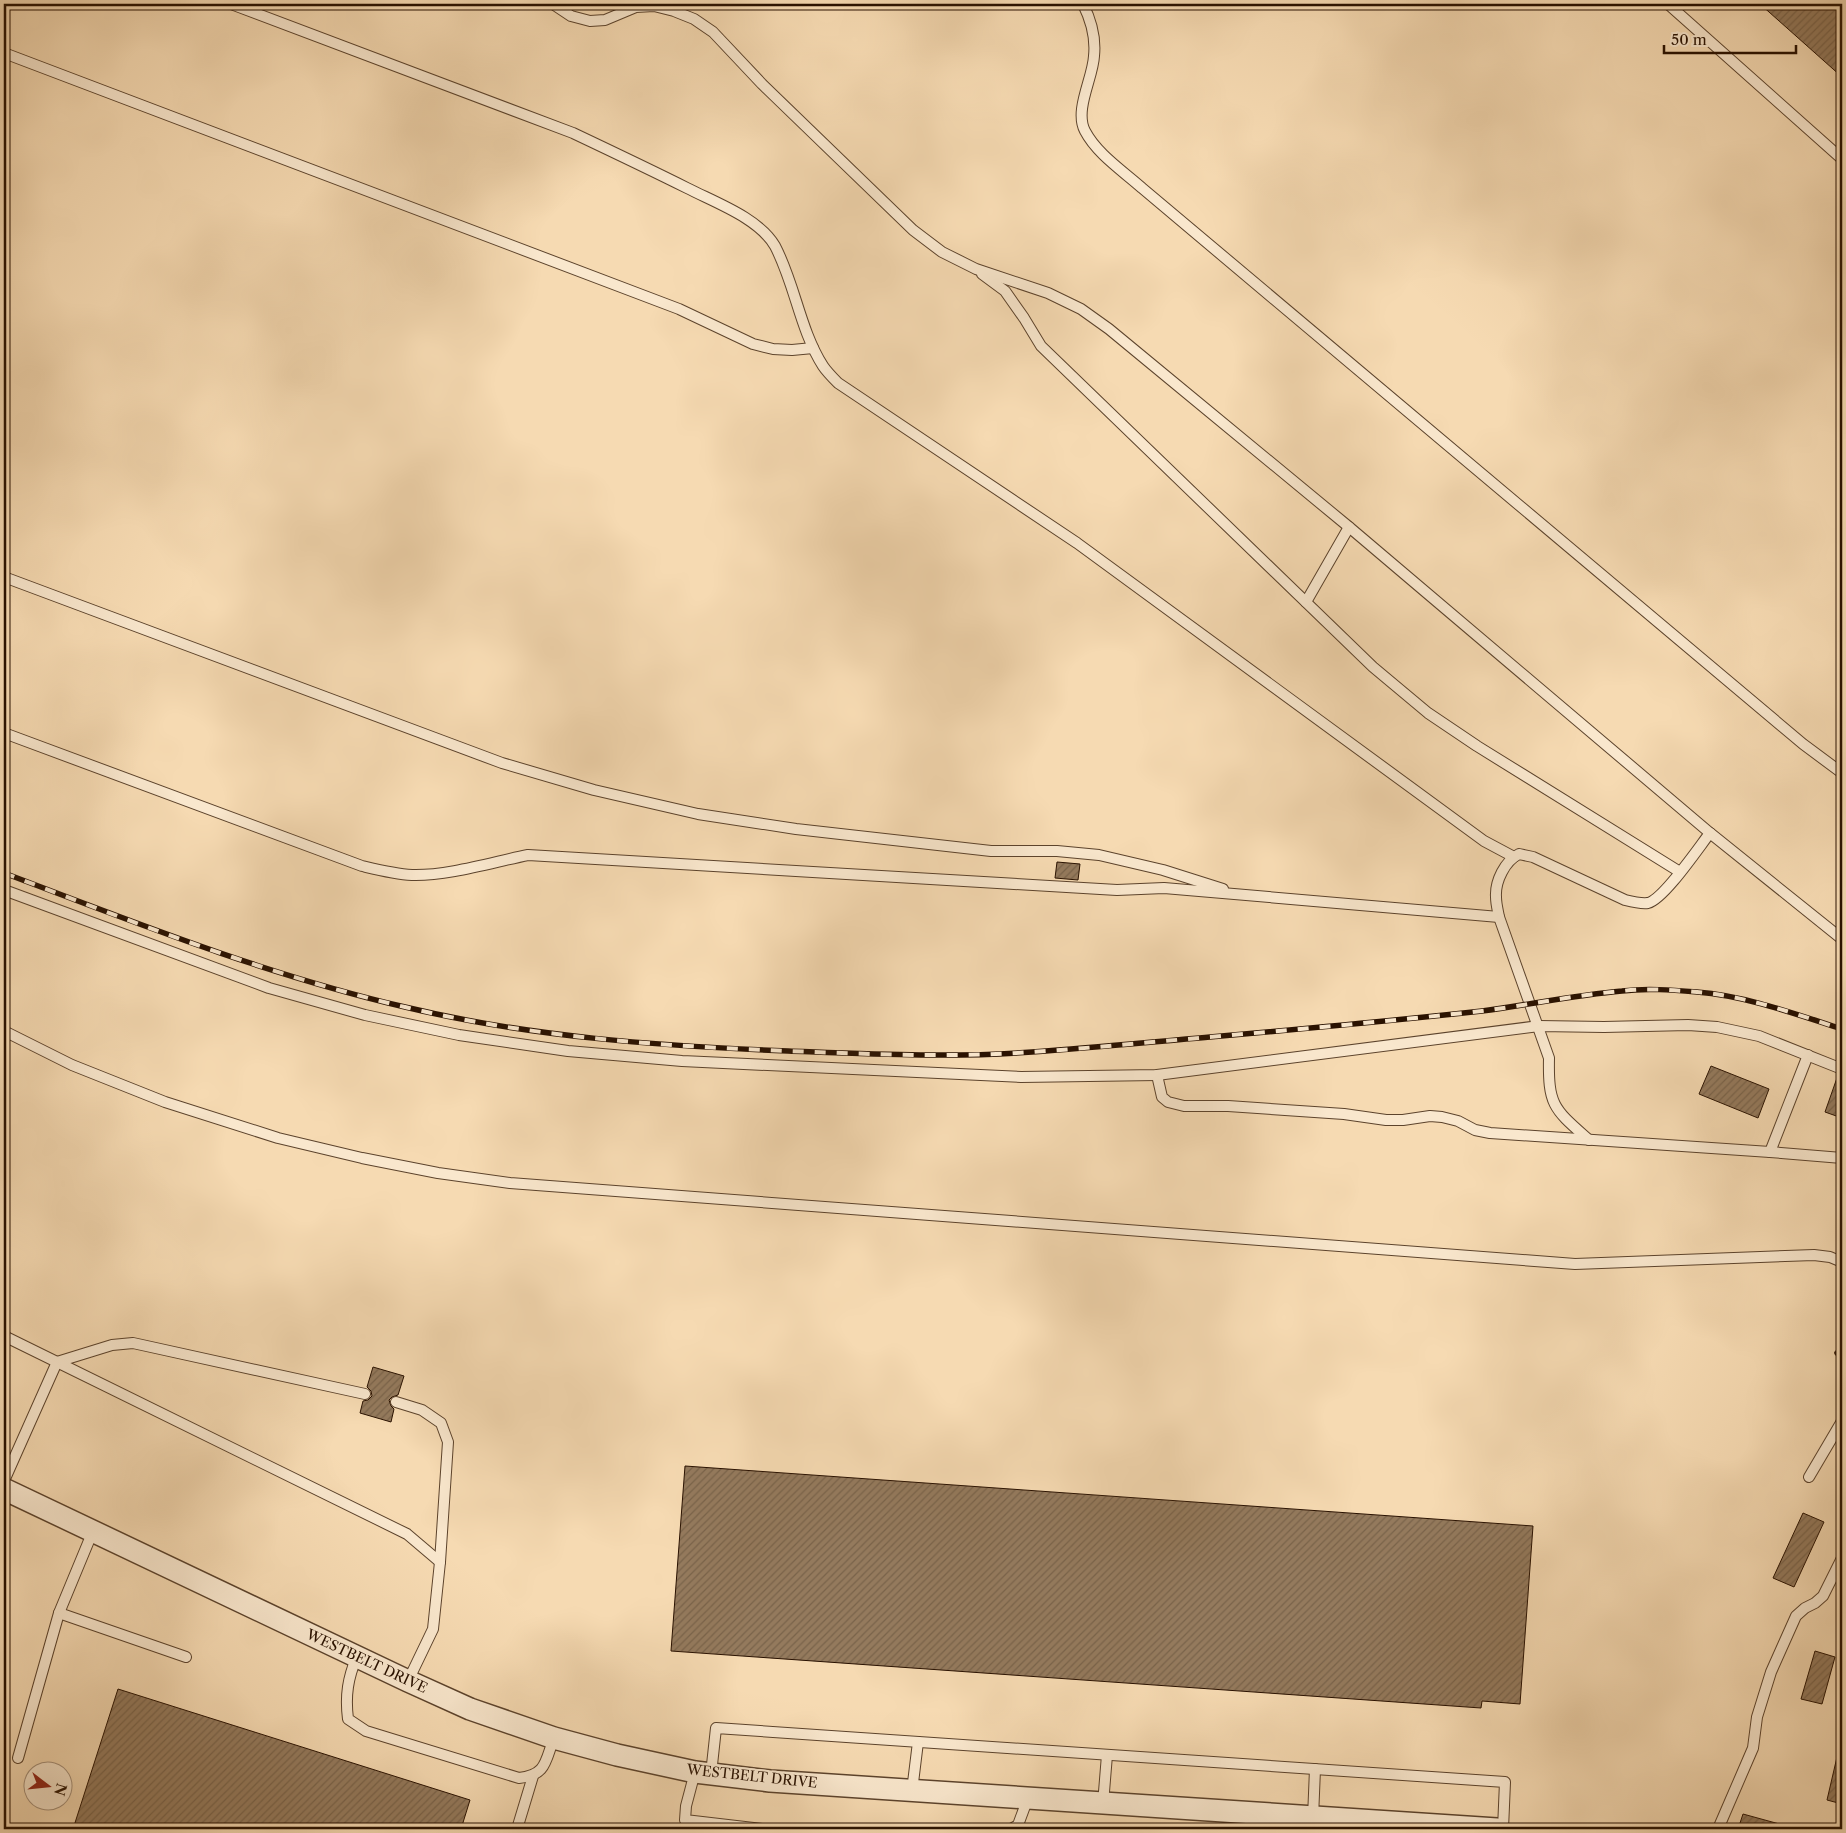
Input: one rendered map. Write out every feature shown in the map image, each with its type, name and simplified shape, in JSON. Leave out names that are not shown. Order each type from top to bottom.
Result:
[{"type":"street","name":"WESTBELT DRIVE","points":[[4,1489],[470,1709],[554,1738],[617,1755],[703,1773],[770,1781],[1103,1804],[1229,1821],[1312,1818],[1368,1825],[1497,1829]]},
{"type":"lane","points":[[231,4],[573,133],[744,217],[763,230],[774,244],[813,348],[824,368],[838,383],[1077,544],[1484,841],[1514,857]]},
{"type":"lane","points":[[553,4],[571,16],[590,20],[605,20],[636,7],[654,6],[694,19],[713,32],[762,84],[913,230],[942,252],[976,269],[1048,293],[1081,309],[1109,329],[1349,527],[1710,833],[1842,938]]},
{"type":"lane","points":[[1083,4],[1090,20],[1094,38],[1094,56],[1091,75],[1084,95],[1082,114],[1084,129],[1093,144],[1795,738],[1842,773]]},
{"type":"lane","points":[[1668,4],[1842,160]]},
{"type":"lane","points":[[4,52],[679,309],[753,344],[773,349],[813,348]]},
{"type":"lane","points":[[976,269],[1005,291],[1041,346],[1372,667],[1428,713],[1477,746],[1680,872]]},
{"type":"lane","points":[[1306,602],[1349,527]]},
{"type":"lane","points":[[4,577],[502,763],[594,790],[698,814],[796,829],[991,851],[1057,851],[1099,855],[1163,870],[1240,895]]},
{"type":"lane","points":[[4,733],[362,866],[390,873],[413,875],[436,873],[528,855],[1117,890],[1164,888],[1499,917]]},
{"type":"lane","points":[[1589,1140],[1561,1114],[1554,1105],[1550,1095],[1549,1058],[1499,917],[1496,886],[1505,867],[1514,857],[1520,854],[1534,857],[1625,900],[1650,903],[1659,897],[1710,833]]},
{"type":"lane","points":[[4,890],[269,988],[365,1015],[459,1035],[568,1051],[682,1061],[1021,1077],[1157,1076],[1539,1026],[1688,1025],[1717,1027],[1759,1036],[1842,1069]]},
{"type":"lane","points":[[4,1031],[72,1065],[165,1102],[278,1138],[362,1158],[438,1173],[510,1183],[1574,1264],[1814,1255],[1830,1256],[1842,1262]]},
{"type":"lane","points":[[1770,1152],[1808,1055]]},
{"type":"lane","points":[[1157,1076],[1162,1097],[1175,1105],[1308,1111],[1386,1120],[1403,1120],[1430,1116],[1458,1121],[1474,1130],[1490,1133],[1842,1158]]},
{"type":"lane","points":[[4,1336],[407,1534],[440,1562]]},
{"type":"lane","points":[[4,1481],[57,1362],[112,1345],[133,1343],[365,1394]]},
{"type":"lane","points":[[396,1402],[422,1410],[441,1423],[448,1442],[440,1562],[433,1629],[408,1681]]},
{"type":"lane","points":[[1809,1477],[1842,1421]]},
{"type":"lane","points":[[18,1758],[59,1613],[93,1531]]},
{"type":"lane","points":[[1718,1829],[1753,1748],[1757,1717],[1768,1681],[1796,1616],[1824,1596],[1842,1558]]},
{"type":"lane","points":[[59,1613],[186,1657]]},
{"type":"lane","points":[[357,1656],[349,1676],[346,1704],[348,1719],[366,1731],[519,1778],[533,1776],[542,1770],[554,1738]]},
{"type":"lane","points":[[762,1829],[685,1820],[686,1806],[703,1773],[716,1728],[1505,1782],[1503,1829]]},
{"type":"lane","points":[[912,1790],[918,1742]]},
{"type":"lane","points":[[1103,1804],[1107,1755]]},
{"type":"lane","points":[[1312,1818],[1315,1769]]},
{"type":"lane","points":[[517,1829],[533,1776]]},
{"type":"lane","points":[[1017,1828],[1028,1798]]},
{"type":"building","points":[[1760,4],[1842,4],[1842,77]]},
{"type":"building","points":[[1057,862],[1080,864],[1078,880],[1055,878]]},
{"type":"building","points":[[1711,1066],[1769,1089],[1758,1118],[1699,1094]]},
{"type":"building","points":[[1838,1075],[1842,1076],[1842,1118],[1825,1112]]},
{"type":"building","points":[[373,1367],[404,1376],[398,1395],[389,1400],[394,1409],[391,1422],[360,1413],[363,1401],[368,1400],[372,1396],[371,1391],[367,1387]]},
{"type":"building","points":[[685,1466],[1533,1526],[1520,1704],[1482,1701],[1481,1708],[671,1651]]},
{"type":"building","points":[[1803,1513],[1824,1522],[1794,1587],[1773,1578]]},
{"type":"building","points":[[1815,1651],[1835,1657],[1822,1704],[1801,1699]]},
{"type":"building","points":[[118,1689],[470,1800],[461,1829],[73,1829]]},
{"type":"building","points":[[1837,1757],[1842,1758],[1842,1804],[1827,1800]]},
{"type":"building","points":[[1743,1814],[1783,1825],[1782,1829],[1738,1829]]},
{"type":"railway","points":[[4,873],[202,947],[303,980],[354,994],[405,1007],[500,1026],[644,1043],[740,1049],[879,1054],[1002,1054],[1414,1018],[1482,1011],[1604,993],[1650,989],[1734,997],[1771,1006],[1842,1029]]},
{"type":"railway","points":[[1837,1353],[1842,1349]]}]
